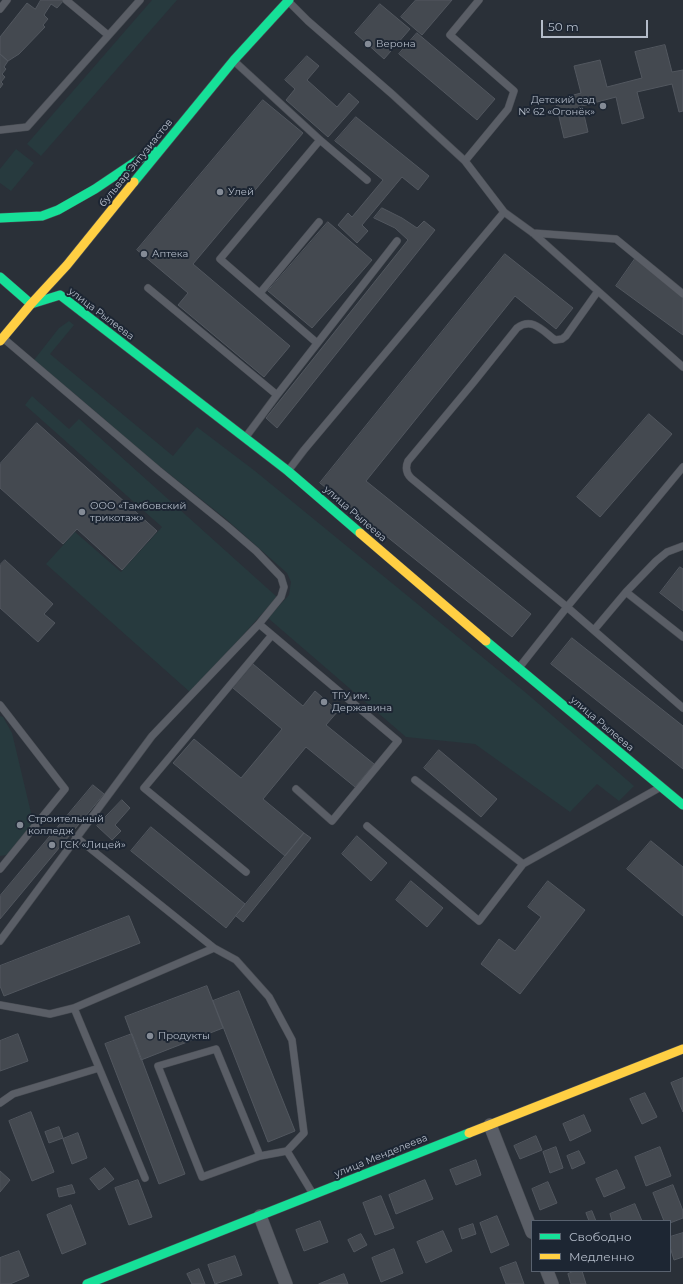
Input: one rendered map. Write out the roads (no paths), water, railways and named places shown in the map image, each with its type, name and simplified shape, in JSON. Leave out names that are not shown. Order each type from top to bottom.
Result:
[{"type":"street","name":"бульвар Энтузиастов","points":[[2,339],[67,265],[234,60],[284,2]]},
{"type":"street","points":[[0,218],[42,216],[58,210],[95,189],[170,138]]},
{"type":"street","points":[[0,278],[32,304]]},
{"type":"street","name":"улица Рылеева","points":[[32,304],[48,298],[60,296],[288,471],[518,669],[683,805]]},
{"type":"street","name":"улица Менделеева","points":[[87,1284],[107,1280],[313,1194],[683,1049]]},
{"type":"street","points":[[490,1125],[531,1229]]},
{"type":"street","points":[[260,1216],[286,1284]]},
{"type":"street","points":[[547,1272],[552,1284]]},
{"type":"lane","points":[[0,9],[7,0]]},
{"type":"lane","points":[[66,0],[108,35]]},
{"type":"lane","points":[[0,130],[27,127],[140,0]]},
{"type":"lane","points":[[465,161],[508,109],[514,91],[450,35],[479,0]]},
{"type":"lane","points":[[284,2],[392,94],[465,161],[504,212],[533,233],[683,367]]},
{"type":"lane","points":[[234,60],[320,140],[367,180]]},
{"type":"lane","points":[[317,343],[220,259],[320,140]]},
{"type":"lane","points":[[288,471],[504,212]]},
{"type":"lane","points":[[260,293],[319,222]]},
{"type":"lane","points":[[533,233],[616,239],[683,294]]},
{"type":"lane","points":[[245,438],[397,241]]},
{"type":"lane","points":[[148,288],[277,395]]},
{"type":"lane","points":[[598,292],[566,336],[562,339],[555,340],[532,323],[526,323],[516,328],[473,383],[408,461],[406,471],[411,478],[567,607],[683,708]]},
{"type":"lane","points":[[0,941],[152,736],[259,624],[281,597],[284,587],[281,577],[256,551],[2,339]]},
{"type":"lane","points":[[518,669],[567,607],[683,467]]},
{"type":"lane","points":[[594,630],[626,592],[656,561],[667,552],[683,546]]},
{"type":"lane","points":[[626,592],[683,637]]},
{"type":"lane","points":[[259,624],[398,741],[332,821],[296,790]]},
{"type":"lane","points":[[246,872],[144,788],[272,635]]},
{"type":"lane","points":[[0,705],[65,789],[0,869]]},
{"type":"lane","points":[[415,780],[523,864]]},
{"type":"lane","points":[[367,826],[479,921],[523,864],[661,787]]},
{"type":"lane","points":[[76,837],[214,948],[236,960],[269,997],[292,1040],[304,1133],[287,1151],[260,1156],[202,1177],[158,1066],[216,1049],[260,1156]]},
{"type":"lane","points":[[0,1005],[50,1014],[74,1008],[214,948]]},
{"type":"lane","points":[[74,1008],[145,1178]]},
{"type":"lane","points":[[0,1103],[13,1094],[99,1068]]},
{"type":"lane","points":[[287,1151],[313,1194]]},
{"type":"place","name":"Верона","points":[[368,44]]},
{"type":"place","name":"Детский сад № 62 «Огонёк»","points":[[603,106]]},
{"type":"place","name":"Улей","points":[[220,192]]},
{"type":"place","name":"Аптека","points":[[144,254]]},
{"type":"place","name":"ООО «Тамбовский трикотаж»","points":[[82,512]]},
{"type":"place","name":"ТГУ им. Державина","points":[[324,702]]},
{"type":"place","name":"Строительный колледж","points":[[20,825]]},
{"type":"place","name":"ГСК «Лицей»","points":[[52,845]]},
{"type":"place","name":"Продукты","points":[[150,1036]]}]
